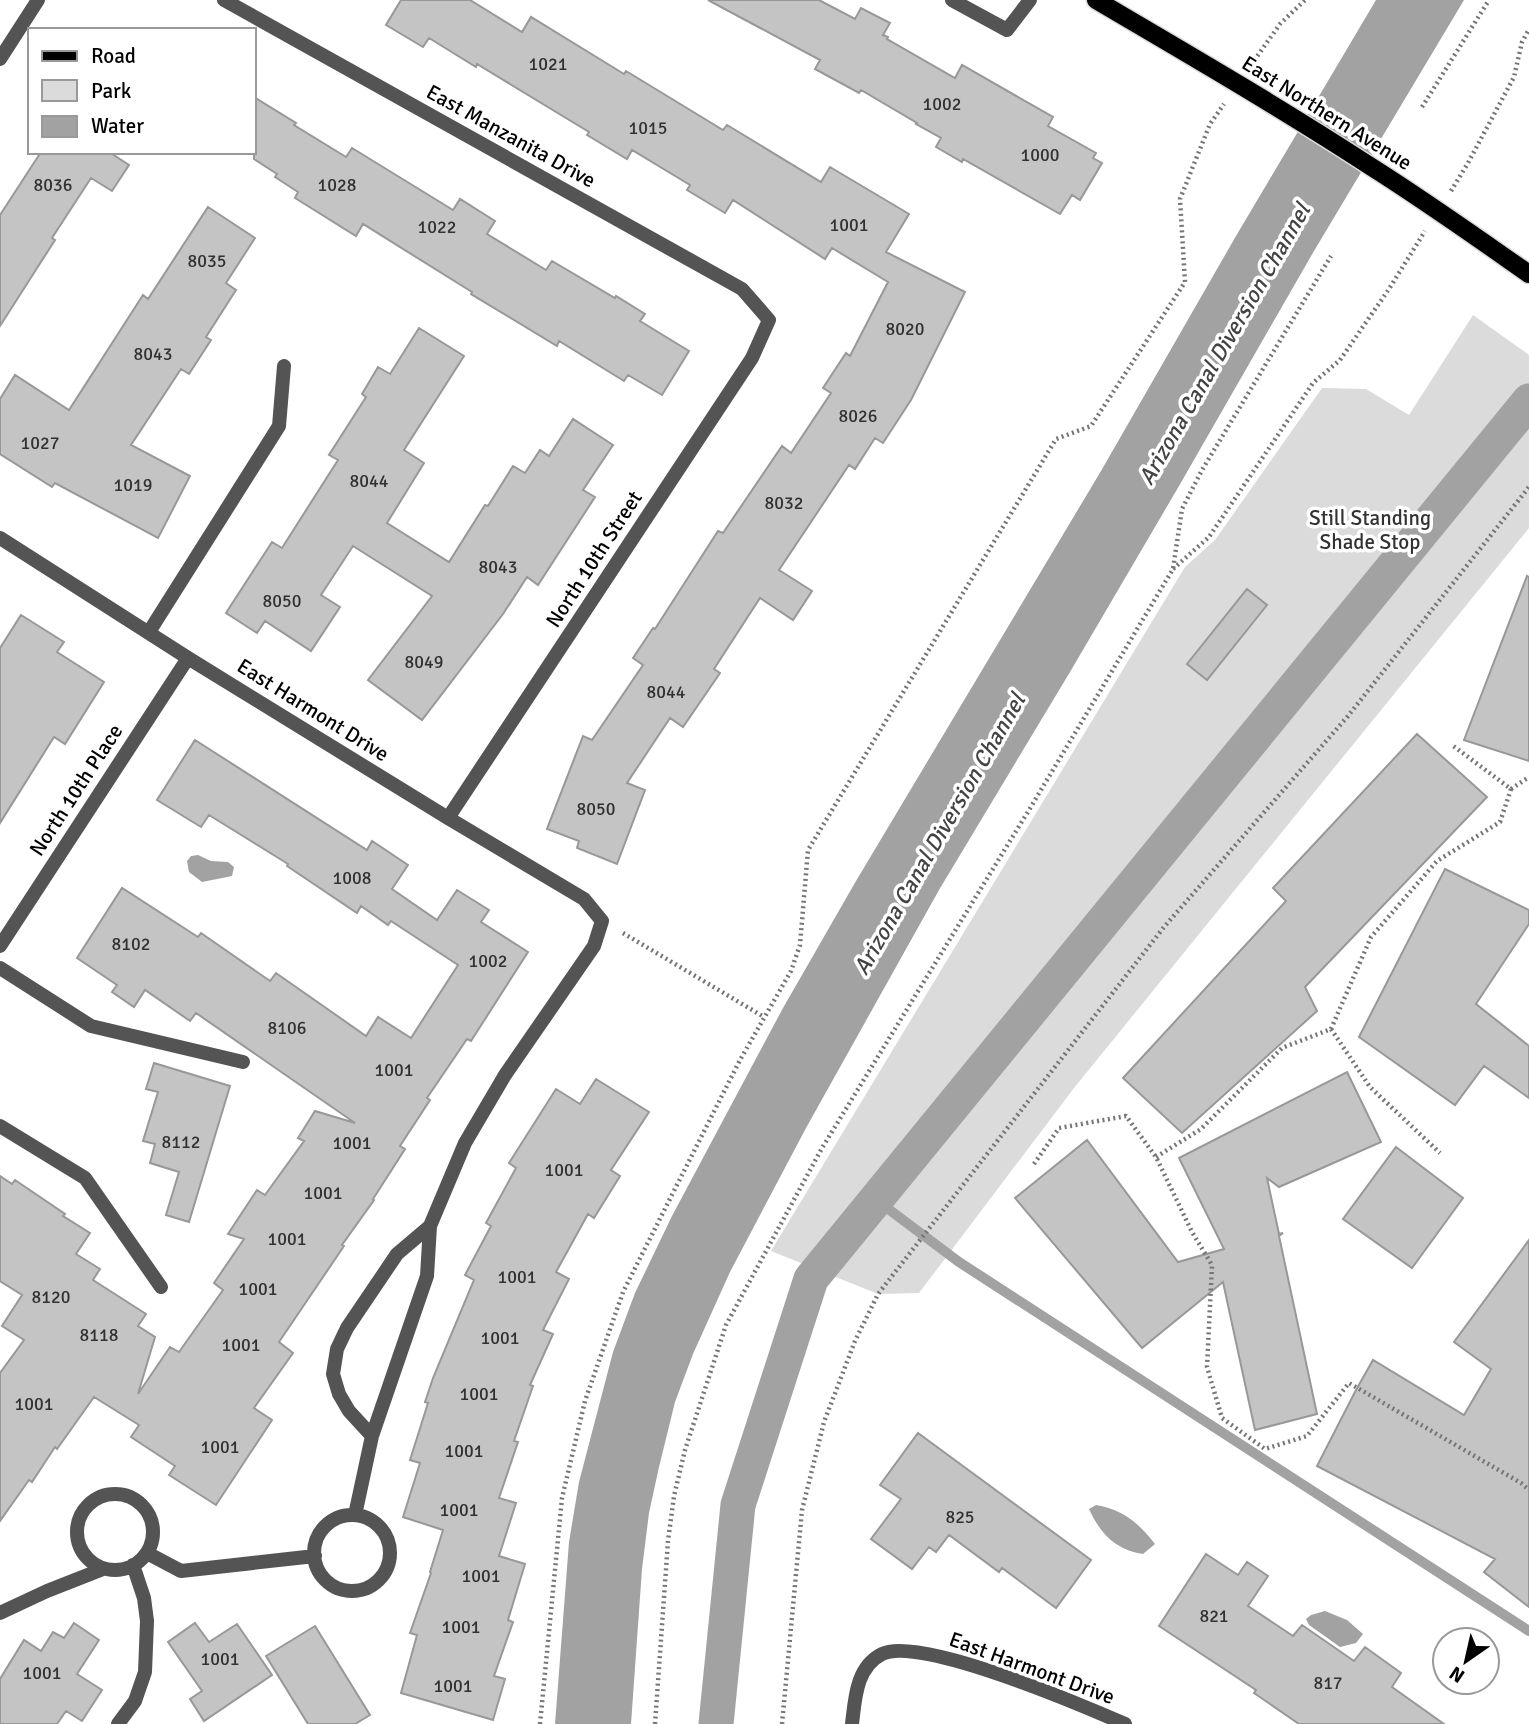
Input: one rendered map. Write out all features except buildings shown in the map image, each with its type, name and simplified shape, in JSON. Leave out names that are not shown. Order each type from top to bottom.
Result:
[{"type":"main road","name":"East Northern Avenue","points":[[1096,0],[1283,111],[1438,210],[1529,274]]},
{"type":"street","points":[[0,59],[38,0]]},
{"type":"street","name":"East Manzanita Drive","points":[[224,0],[742,289],[769,320]]},
{"type":"street","points":[[952,0],[1007,30],[1030,0]]},
{"type":"street","name":"North 10th Street","points":[[448,818],[752,358],[769,320]]},
{"type":"street","points":[[149,632],[279,426],[284,366]]},
{"type":"street","name":"East Harmont Drive","points":[[0,538],[188,658],[584,899],[602,921]]},
{"type":"street","name":"North 10th Place","points":[[0,946],[188,658]]},
{"type":"street","points":[[355,1515],[372,1436],[427,1276],[430,1226],[465,1143],[505,1075],[594,946],[602,921]]},
{"type":"street","points":[[0,968],[91,1026],[243,1062]]},
{"type":"street","points":[[0,1126],[85,1178],[161,1287]]},
{"type":"street","points":[[372,1436],[339,1394],[333,1374],[337,1349],[347,1328],[397,1254],[430,1226]]},
{"type":"street","points":[[0,1613],[103,1569],[118,1570],[140,1561],[147,1553],[153,1533],[151,1522],[138,1503],[117,1493],[97,1498],[79,1518],[77,1541],[81,1551],[103,1569]]},
{"type":"street","points":[[355,1515],[376,1523],[389,1542],[391,1554],[383,1575],[375,1584],[354,1591],[342,1590],[323,1578],[317,1568],[315,1545],[318,1535],[334,1520],[355,1515]]},
{"type":"street","points":[[147,1553],[181,1572],[315,1556]]},
{"type":"street","points":[[118,1724],[135,1701],[145,1672],[147,1621],[144,1598],[132,1565]]},
{"type":"street","name":"East Harmont Drive","points":[[852,1724],[856,1692],[866,1667],[883,1653],[904,1651],[927,1653],[999,1674],[1125,1724]]},
{"type":"path","points":[[540,1724],[562,1498],[585,1401],[623,1292],[740,1059],[791,971],[800,945],[808,850],[1056,439],[1091,426],[1185,282],[1180,199],[1210,124],[1280,24],[1305,0]]},
{"type":"path","points":[[1422,107],[1489,0]]},
{"type":"path","points":[[654,1724],[674,1496],[689,1438],[726,1325],[822,1148],[1173,569],[1209,537],[1313,383],[1340,360],[1468,163],[1514,77],[1522,42],[1529,29]]},
{"type":"path","points":[[1173,569],[1182,509],[1202,470],[1331,256]]},
{"type":"path","points":[[782,1724],[802,1510],[824,1422],[855,1341],[878,1294],[1164,927],[1348,716],[1529,487]]},
{"type":"path","points":[[1452,745],[1511,789]]},
{"type":"path","points":[[1156,1157],[1201,1129],[1282,1048],[1331,1029],[1371,937],[1437,861],[1500,822],[1511,789],[1529,778]]},
{"type":"path","points":[[602,921],[764,1017]]},
{"type":"path","points":[[1331,1029],[1370,1087],[1440,1153]]},
{"type":"path","points":[[1034,1164],[1059,1128],[1126,1116],[1156,1157],[1192,1231],[1212,1265],[1207,1367],[1222,1418],[1265,1449],[1307,1436],[1349,1383],[1529,1490]]},
{"type":"green space","name":"Still Standing Shade Stop","points":[[1473,315],[1529,355],[1529,528],[1074,1088],[919,1293],[878,1294],[771,1251],[1185,567],[1215,540],[1322,388],[1366,389],[1409,415]]},
{"type":"water","name":"Arizona Canal Diversion Channel","points":[[1376,0],[1464,0],[939,890],[806,1128],[730,1272],[693,1354],[675,1402],[659,1467],[649,1513],[642,1569],[631,1724],[555,1724],[569,1542],[579,1482],[613,1352],[635,1293],[672,1216],[783,1008]]},
{"type":"water","points":[[198,855],[211,861],[228,862],[234,867],[232,876],[202,882],[189,872],[187,861],[191,856]]},
{"type":"water","points":[[1096,1505],[1129,1518],[1155,1544],[1143,1554],[1124,1549],[1104,1533],[1093,1518],[1089,1509]]},
{"type":"water","points":[[1325,1611],[1347,1620],[1363,1634],[1356,1643],[1340,1647],[1309,1625],[1306,1619]]},
{"type":"waterway","points":[[716,1724],[738,1505],[811,1279],[1529,401]]},
{"type":"waterway","points":[[875,1199],[959,1262],[1529,1631]]}]
